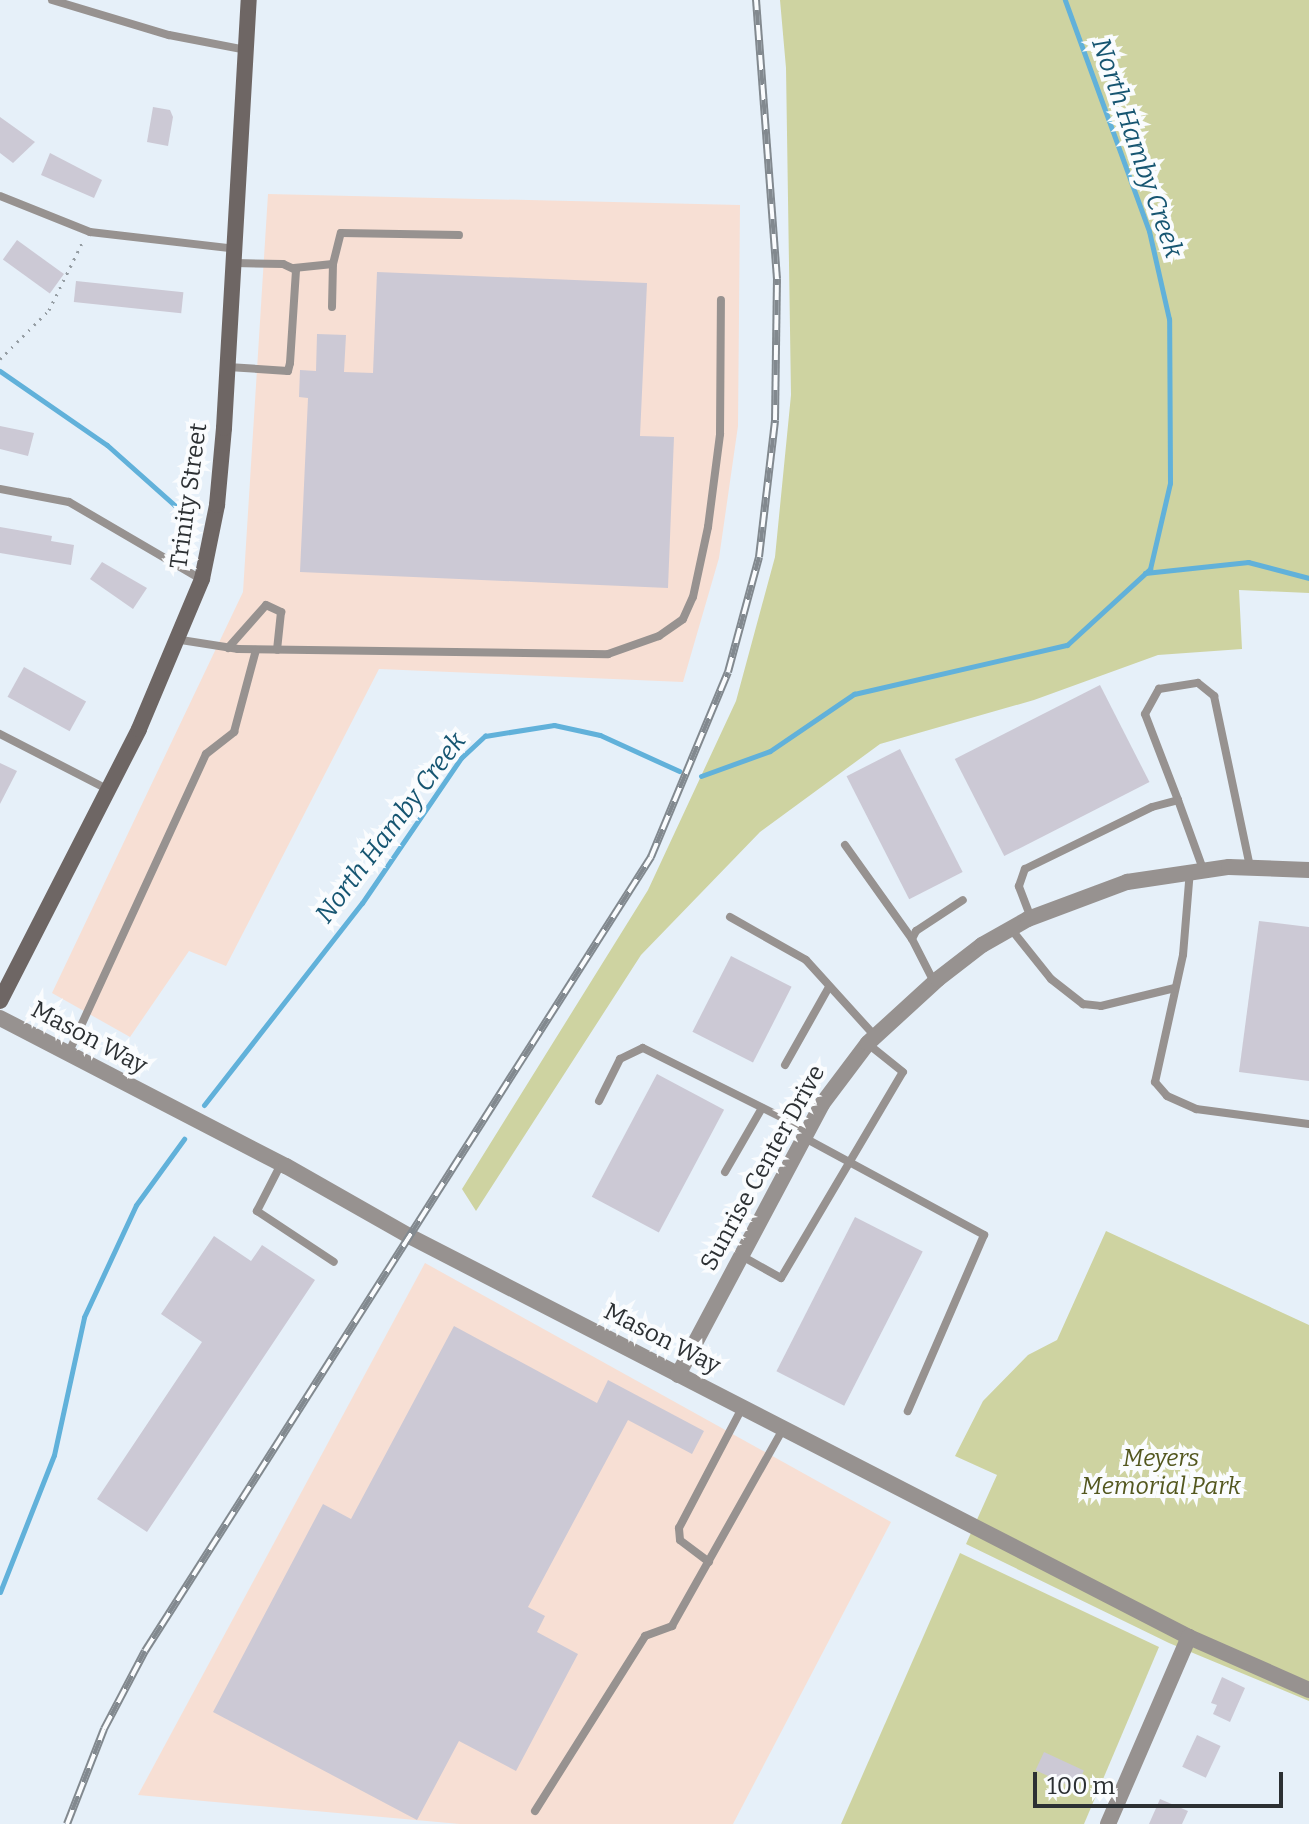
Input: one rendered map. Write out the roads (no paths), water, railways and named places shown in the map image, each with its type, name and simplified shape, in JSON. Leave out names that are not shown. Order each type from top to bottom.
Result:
[{"type":"street","name":"Trinity Street","points":[[0,1001],[110,790],[181,640],[202,579],[217,505],[236,256],[249,0]]},
{"type":"street","name":"Sunrise Center Drive","points":[[678,1375],[805,1133],[871,1039],[934,982],[1031,918],[1127,882],[1197,869],[1250,867],[1309,870]]},
{"type":"street","name":"Mason Way","points":[[0,1018],[742,1408],[1189,1637],[1309,1690]]},
{"type":"street","points":[[1108,1824],[1189,1637]]},
{"type":"lane","points":[[52,0],[169,35],[247,50]]},
{"type":"lane","points":[[0,196],[85,230],[294,268],[333,264]]},
{"type":"lane","points":[[332,307],[336,237],[346,231],[459,235]]},
{"type":"lane","points":[[228,367],[288,371],[294,268]]},
{"type":"lane","points":[[181,640],[256,650],[608,654],[659,636],[683,619],[693,597],[708,527],[720,434],[721,300]]},
{"type":"lane","points":[[0,489],[69,502],[202,579]]},
{"type":"lane","points":[[228,648],[266,605],[281,612],[277,650]]},
{"type":"lane","points":[[68,1055],[206,754],[234,732],[256,650]]},
{"type":"lane","points":[[1250,867],[1214,696],[1198,683],[1159,689],[1145,714],[1178,800],[1197,869],[1155,1082],[1167,1096],[1196,1109],[1309,1124]]},
{"type":"lane","points":[[0,734],[110,790]]},
{"type":"lane","points":[[1031,918],[1019,886],[1025,869],[1152,807],[1178,800]]},
{"type":"lane","points":[[845,845],[912,939],[934,982]]},
{"type":"lane","points":[[912,939],[916,931],[963,900]]},
{"type":"lane","points":[[730,917],[783,943],[829,987],[871,1039],[903,1072],[847,1161],[781,1278],[740,1254]]},
{"type":"lane","points":[[1011,929],[1051,979],[1083,1004],[1101,1006],[1175,988]]},
{"type":"lane","points":[[785,1065],[829,987]]},
{"type":"lane","points":[[599,1101],[620,1059],[643,1048],[762,1108],[847,1161],[984,1235],[908,1411]]},
{"type":"lane","points":[[725,1172],[762,1108]]},
{"type":"lane","points":[[281,1163],[257,1211],[334,1262]]},
{"type":"lane","points":[[709,1562],[680,1540],[679,1528],[742,1408]]},
{"type":"lane","points":[[535,1811],[645,1636],[672,1626],[783,1429]]},
{"type":"waterway","name":"North Hamby Creek","points":[[701,776],[770,751],[854,694],[1067,645],[1150,569],[1170,483],[1169,319],[1149,231],[1065,0]]},
{"type":"waterway","points":[[0,371],[107,445],[189,518]]},
{"type":"waterway","points":[[1145,573],[1248,562],[1309,578]]},
{"type":"waterway","name":"North Hamby Creek","points":[[204,1105],[362,903],[461,758],[485,736],[554,725],[600,735],[679,771]]},
{"type":"waterway","name":"North Hamby Creek","points":[[0,1592],[54,1455],[84,1317],[136,1205],[184,1139]]},
{"type":"railway","points":[[67,1824],[104,1729],[145,1651],[651,857],[728,672],[759,557],[775,420],[777,279],[756,0]]},
{"type":"park label","name":"Meyers Memorial Park","points":[[1161,1473]]}]
